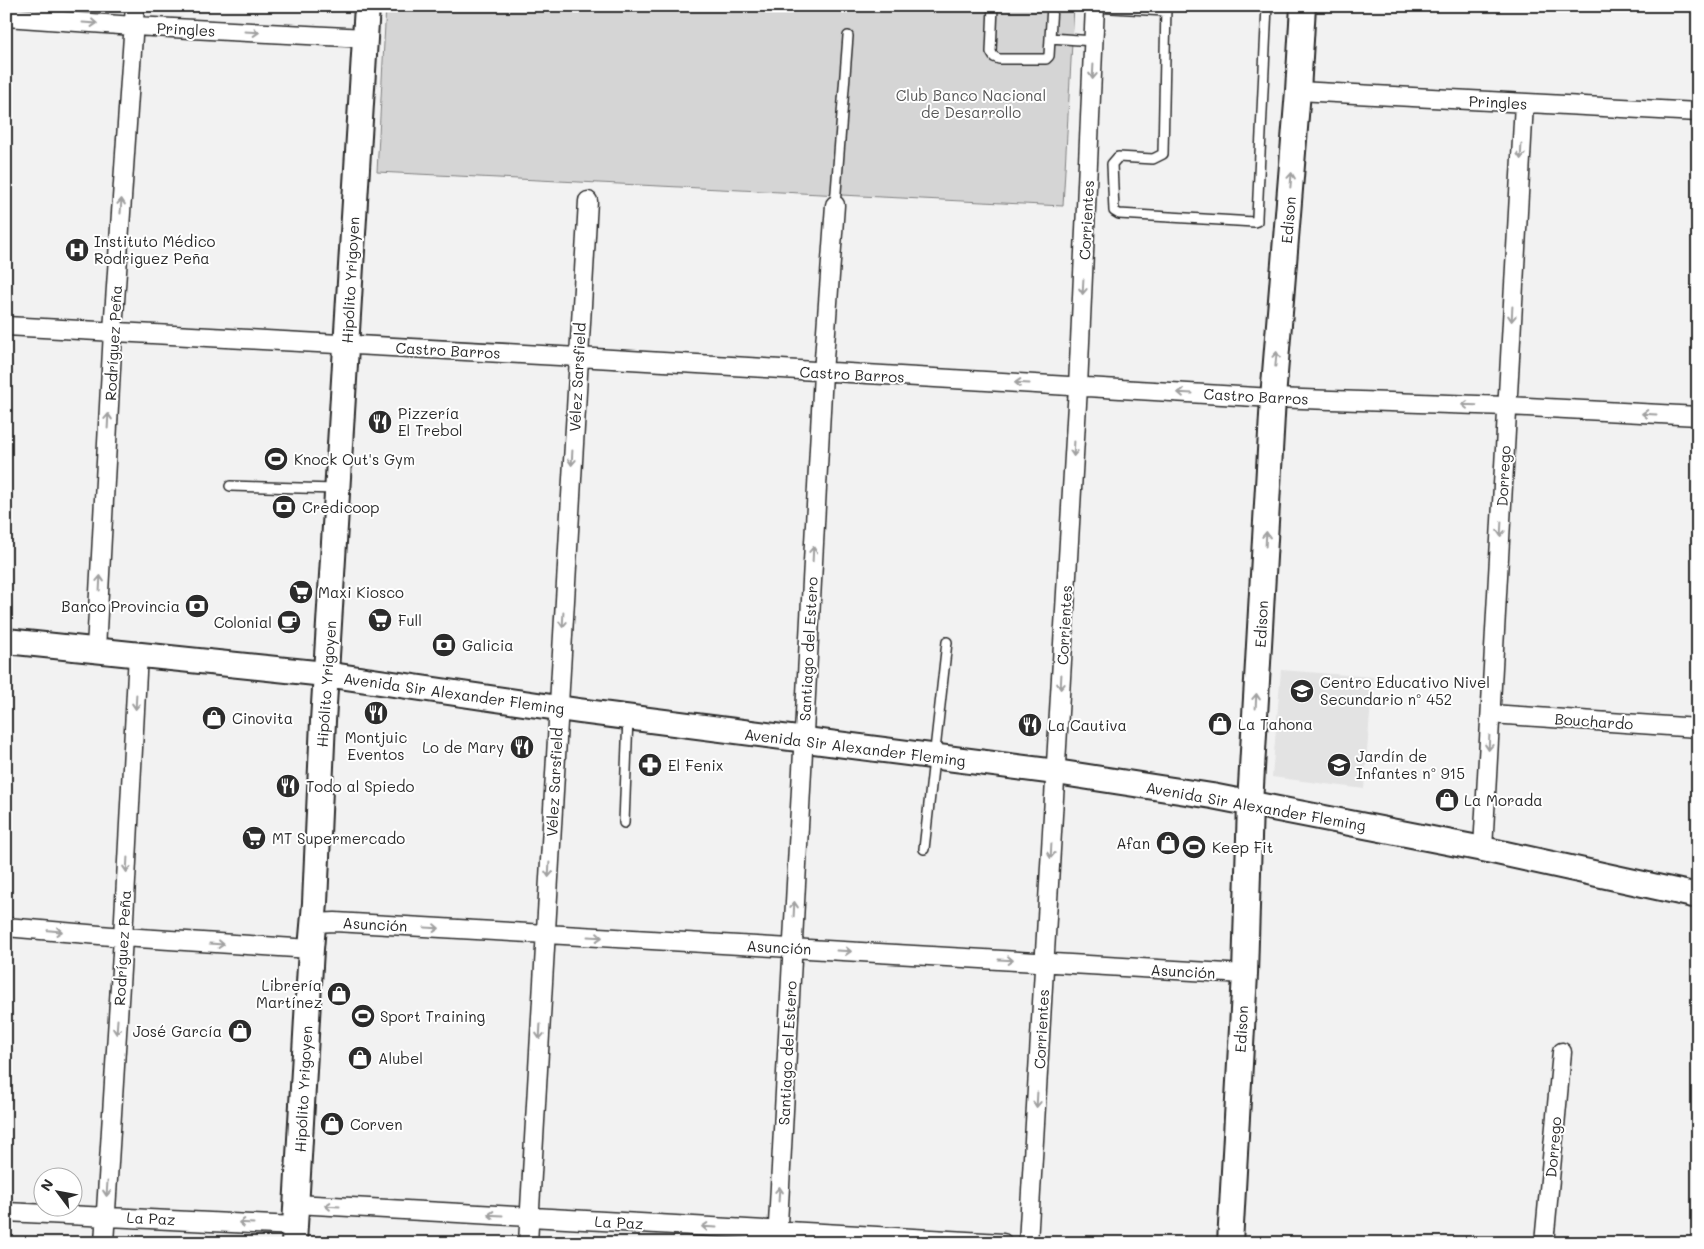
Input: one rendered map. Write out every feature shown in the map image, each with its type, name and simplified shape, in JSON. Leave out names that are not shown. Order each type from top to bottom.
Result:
[{"type":"street","name":"Rodríguez Peña","points":[[96,649],[113,331],[135,6]]},
{"type":"street","name":"Hipólito Yrigoyen","points":[[295,1224],[314,923],[326,674],[367,6]]},
{"type":"street","name":"Edison","points":[[1230,1243],[1245,974],[1250,804],[1273,398],[1298,91],[1303,6]]},
{"type":"street","name":"Corrientes","points":[[1028,1243],[1078,386],[1095,7]]},
{"type":"street","name":"Pringles","points":[[6,17],[134,26],[366,38]]},
{"type":"street","name":"Pringles","points":[[1298,91],[1698,112]]},
{"type":"street","name":"Dorrego","points":[[1484,849],[1524,103]]},
{"type":"street","name":"Vélez Sarsfield","points":[[528,1243],[588,201]]},
{"type":"street","name":"Santiago del Estero","points":[[777,1237],[802,740],[823,373],[835,205]]},
{"type":"street","name":"Castro Barros","points":[[6,326],[578,357],[823,373],[1273,398],[1507,406],[1698,416]]},
{"type":"street","name":"Avenida Sir Alexander Fleming","points":[[6,641],[326,674],[558,708],[1056,772],[1212,796],[1484,849],[1698,896]]},
{"type":"street","name":"Rodríguez Peña","points":[[104,1243],[138,654]]},
{"type":"street","name":"Bouchardo","points":[[1491,714],[1698,728]]},
{"type":"street","name":"Asunción","points":[[314,923],[335,922],[1245,974]]},
{"type":"street","points":[[6,927],[123,937],[311,949]]},
{"type":"street","name":"Dorrego","points":[[1544,1243],[1562,1052]]},
{"type":"street","name":"La Paz","points":[[6,1212],[295,1224],[530,1217],[777,1237],[1003,1243]]},
{"type":"lane","points":[[993,6],[991,52],[994,57],[999,59],[1046,59],[1048,56],[1052,6]]},
{"type":"lane","points":[[1095,7],[1165,9],[1163,154],[1153,159],[1118,157],[1112,164],[1114,211],[1116,214],[1254,222],[1258,217],[1267,6]]},
{"type":"lane","points":[[835,205],[848,36]]},
{"type":"lane","points":[[1050,38],[1094,41]]},
{"type":"lane","points":[[230,486],[338,489]]},
{"type":"lane","points":[[924,849],[948,642]]},
{"type":"lane","points":[[624,823],[628,717]]},
{"type":"shaded area","points":[[1281,670],[1373,677],[1364,789],[1272,777]]},
{"type":"green space","name":"Club Banco Nacional de Desarrollo","points":[[386,6],[1074,6],[1063,206],[377,172]]},
{"type":"place","name":"Instituto Médico Rodriguez Peña","points":[[77,250]]},
{"type":"place","name":"Pizzería El Trebol","points":[[380,422]]},
{"type":"place","name":"Knock Out's Gym","points":[[276,459]]},
{"type":"place","name":"Credicoop","points":[[284,507]]},
{"type":"place","name":"Maxi Kiosco","points":[[301,592]]},
{"type":"place","name":"Banco Provincia","points":[[197,606]]},
{"type":"place","name":"Full","points":[[380,620]]},
{"type":"place","name":"Colonial","points":[[289,622]]},
{"type":"place","name":"Galicia","points":[[444,645]]},
{"type":"place","name":"Centro Educativo Nivel Secundario nº 452","points":[[1302,691]]},
{"type":"place","name":"Montjuic Eventos","points":[[376,713]]},
{"type":"place","name":"Cinovita","points":[[214,718]]},
{"type":"place","name":"La Tahona","points":[[1220,724]]},
{"type":"place","name":"La Cautiva","points":[[1030,725]]},
{"type":"place","name":"Lo de Mary","points":[[522,747]]},
{"type":"place","name":"El Fenix","points":[[650,765]]},
{"type":"place","name":"Jardín de Infantes nº 915","points":[[1339,765]]},
{"type":"place","name":"Todo al Spiedo","points":[[288,786]]},
{"type":"place","name":"La Morada","points":[[1447,800]]},
{"type":"place","name":"MT Supermercado","points":[[254,838]]},
{"type":"place","name":"Afan","points":[[1168,843]]},
{"type":"place","name":"Keep Fit","points":[[1194,847]]},
{"type":"place","name":"Librería Martínez","points":[[339,994]]},
{"type":"place","name":"Sport Training","points":[[363,1016]]},
{"type":"place","name":"José García","points":[[240,1031]]},
{"type":"place","name":"Alubel","points":[[360,1058]]},
{"type":"place","name":"Corven","points":[[332,1124]]}]
